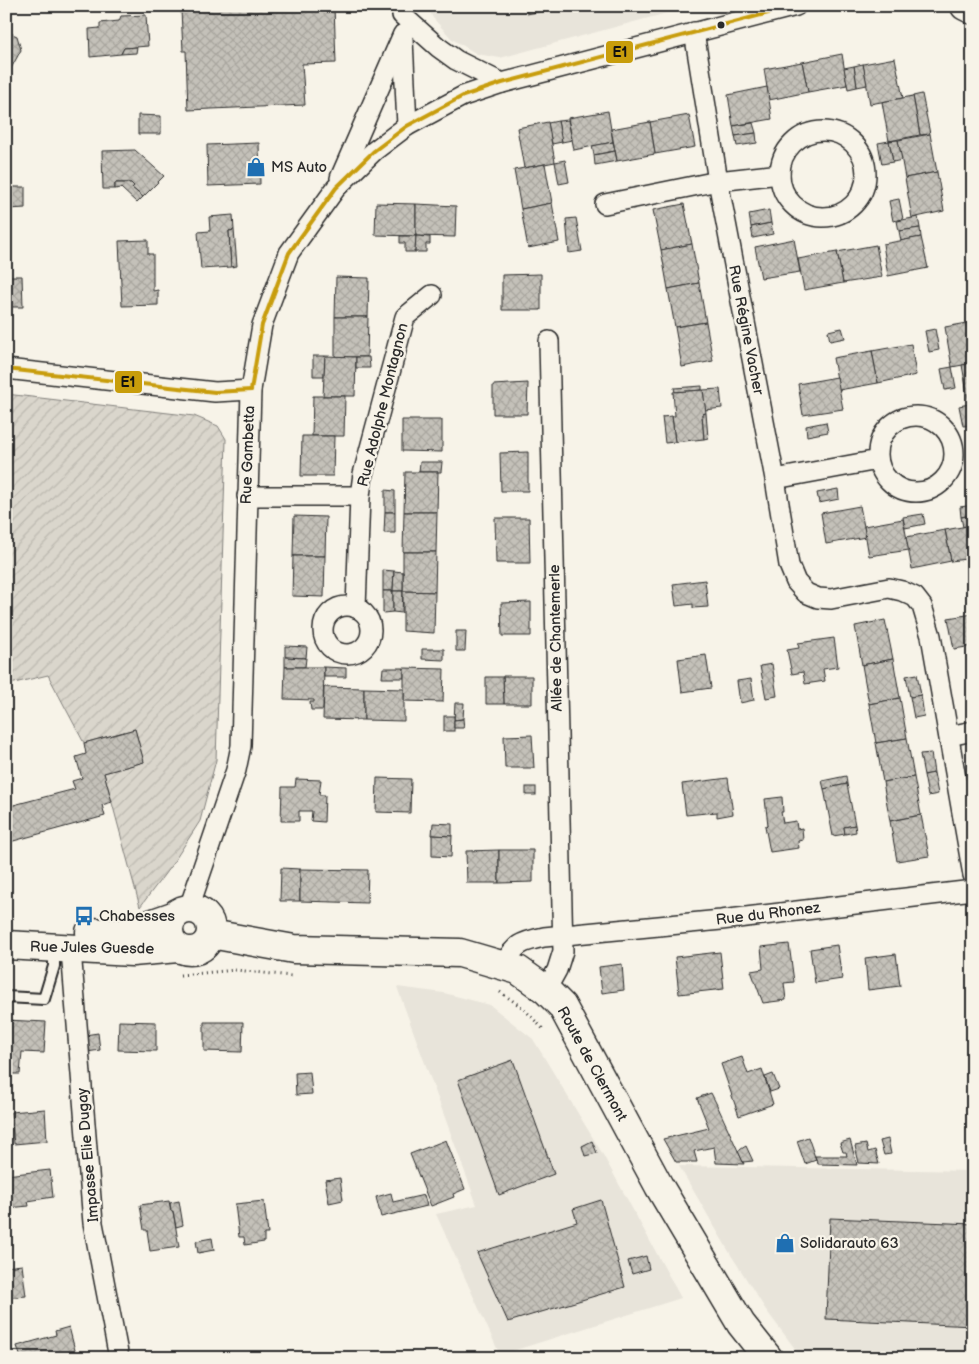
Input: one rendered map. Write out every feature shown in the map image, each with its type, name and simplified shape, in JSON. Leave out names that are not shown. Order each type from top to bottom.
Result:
[{"type":"main road","points":[[965,6],[973,10]]},
{"type":"main road","points":[[181,912],[202,912],[209,921],[211,934],[208,940],[198,949],[192,951],[178,948],[170,937],[168,930],[170,922],[181,912]]},
{"type":"main road","name":"Rue Jules Guesde","points":[[6,927],[122,934],[181,912]]},
{"type":"main road","name":"Route de Clermont","points":[[211,934],[294,949],[460,953],[500,978],[518,970],[546,990],[562,1006],[659,1186],[741,1324],[768,1358]]},
{"type":"main road","name":"Rue Jules Guesde","points":[[6,946],[132,952],[178,948]]},
{"type":"street","name":"Rue Gambetta","points":[[181,912],[236,770],[240,746],[251,390],[262,325],[289,254],[336,188],[374,151],[407,126],[463,96],[502,83],[796,6]]},
{"type":"street","points":[[402,18],[456,60],[502,83]]},
{"type":"street","points":[[402,18],[407,126]]},
{"type":"street","points":[[336,188],[402,18]]},
{"type":"street","name":"Rue Régine Vacher","points":[[694,32],[718,181],[775,479],[789,565],[796,582],[806,593],[818,598],[831,599],[888,588],[902,591],[914,597],[922,606],[931,636],[973,875]]},
{"type":"street","points":[[824,130],[842,134],[852,141],[863,156],[867,174],[865,188],[859,200],[849,209],[837,215],[823,218],[810,215],[798,209],[788,200],[782,188],[780,174],[781,162],[786,150],[794,141],[805,134],[824,130]]},
{"type":"street","points":[[605,204],[718,181],[780,174]]},
{"type":"street","name":"Rue Adolphe Montagnon","points":[[356,608],[360,496],[363,474],[405,317],[432,295]]},
{"type":"street","name":"Allée de Chantemerle","points":[[546,990],[557,970],[563,951],[549,341]]},
{"type":"street","points":[[6,370],[215,392],[251,390]]},
{"type":"street","points":[[916,415],[928,417],[940,423],[949,433],[954,446],[954,459],[944,480],[934,488],[923,492],[910,492],[899,488],[889,481],[882,471],[878,460],[878,447],[883,434],[891,424],[902,417],[916,415]]},
{"type":"street","points":[[775,479],[878,460]]},
{"type":"street","name":"Rue Adolphe Montagnon","points":[[247,496],[360,496]]},
{"type":"street","points":[[949,736],[973,731]]},
{"type":"street","name":"Rue du Rhonez","points":[[500,978],[513,949],[525,941],[563,934],[721,920],[973,890]]},
{"type":"street","name":"Impasse Elie Dugay","points":[[63,949],[93,1223],[119,1358]]},
{"type":"lane","points":[[6,997],[44,999],[54,966],[63,949]]},
{"type":"path","points":[[186,975],[236,970],[293,976]]},
{"type":"path","points":[[500,978],[523,1008],[546,1032]]},
{"type":"shaded area","points":[[427,6],[693,6],[500,58],[477,54],[452,39],[433,18]]},
{"type":"shaded area","points":[[6,394],[194,416],[218,426],[226,439],[216,760],[200,821],[173,863],[140,907],[104,773],[144,762],[135,729],[84,743],[48,675],[6,685]]},
{"type":"shaded area","points":[[397,987],[444,993],[490,1005],[533,1039],[602,1153],[681,1298],[500,1355],[436,1214],[477,1205]]},
{"type":"shaded area","points":[[679,1166],[973,1171],[973,1358],[802,1358],[766,1310],[731,1255]]},
{"type":"building","points":[[334,6],[336,63],[302,64],[305,105],[188,110],[186,51],[183,51],[181,10]]},
{"type":"building","points":[[526,6],[569,6],[527,14]]},
{"type":"building","points":[[146,15],[148,46],[124,48],[121,54],[90,57],[89,29],[100,28],[100,23],[119,21],[121,16]]},
{"type":"building","points":[[6,31],[17,36],[21,50],[9,72],[6,73]]},
{"type":"building","points":[[137,47],[136,53],[121,54],[124,48]]},
{"type":"building","points":[[842,54],[847,85],[808,92],[802,62]]},
{"type":"building","points":[[895,58],[903,98],[870,104],[863,64]]},
{"type":"building","points":[[802,62],[808,92],[769,100],[764,69]]},
{"type":"building","points":[[863,64],[867,85],[857,87],[854,66]]},
{"type":"building","points":[[854,66],[857,87],[848,89],[844,68]]},
{"type":"building","points":[[767,87],[772,119],[733,126],[728,95]]},
{"type":"building","points":[[922,94],[930,134],[920,135],[913,96]]},
{"type":"building","points":[[913,96],[920,135],[889,141],[882,102]]},
{"type":"building","points":[[608,111],[613,142],[574,150],[568,118]]},
{"type":"building","points":[[138,115],[161,116],[161,134],[138,134]]},
{"type":"building","points":[[689,115],[695,147],[655,154],[650,122]]},
{"type":"building","points":[[568,120],[572,140],[562,142],[558,121]]},
{"type":"building","points":[[558,121],[562,142],[552,144],[548,123]]},
{"type":"building","points":[[548,122],[555,162],[524,168],[517,128]]},
{"type":"building","points":[[650,122],[655,154],[617,161],[611,129]]},
{"type":"building","points":[[753,123],[756,133],[735,136],[733,126]]},
{"type":"building","points":[[756,133],[757,143],[737,146],[735,136]]},
{"type":"building","points":[[930,134],[937,172],[905,178],[898,140]]},
{"type":"building","points":[[898,140],[902,160],[893,162],[889,141]]},
{"type":"building","points":[[889,141],[893,162],[882,164],[878,143]]},
{"type":"building","points":[[613,142],[615,151],[594,155],[592,146]]},
{"type":"building","points":[[259,143],[260,184],[208,186],[207,145]]},
{"type":"building","points":[[135,150],[164,176],[143,197],[132,188],[134,186],[131,183],[115,183],[115,189],[103,189],[102,151]]},
{"type":"building","points":[[615,151],[617,161],[595,165],[594,155]]},
{"type":"building","points":[[565,160],[569,182],[559,184],[555,162]]},
{"type":"building","points":[[545,164],[552,203],[521,209],[514,170]]},
{"type":"building","points":[[937,172],[944,211],[912,218],[905,178]]},
{"type":"building","points":[[115,183],[131,183],[134,186],[132,188],[143,197],[137,203],[121,188],[115,189]]},
{"type":"building","points":[[9,187],[25,187],[25,208],[9,209]]},
{"type":"building","points":[[899,199],[903,219],[893,221],[889,201]]},
{"type":"building","points":[[376,203],[416,204],[416,236],[375,235]]},
{"type":"building","points":[[552,203],[559,242],[528,248],[521,209]]},
{"type":"building","points":[[416,204],[456,206],[455,237],[416,236]]},
{"type":"building","points":[[684,204],[692,244],[661,250],[653,210]]},
{"type":"building","points":[[769,210],[771,223],[751,227],[749,214]]},
{"type":"building","points":[[233,215],[234,230],[229,231],[231,267],[201,269],[198,232],[210,231],[209,217]]},
{"type":"building","points":[[918,217],[920,228],[899,231],[897,221]]},
{"type":"building","points":[[576,218],[582,251],[569,253],[566,219]]},
{"type":"building","points":[[771,223],[773,234],[753,238],[751,227]]},
{"type":"building","points":[[920,228],[921,237],[901,241],[899,231]]},
{"type":"building","points":[[234,230],[237,266],[231,267],[229,231]]},
{"type":"building","points":[[400,236],[416,236],[415,252],[405,252],[405,243],[400,243]]},
{"type":"building","points":[[416,236],[430,237],[430,244],[426,244],[426,252],[415,252]]},
{"type":"building","points":[[921,237],[928,268],[888,276],[883,244]]},
{"type":"building","points":[[794,239],[800,272],[761,278],[755,247]]},
{"type":"building","points":[[148,240],[148,254],[153,254],[153,291],[158,290],[158,305],[122,306],[119,241]]},
{"type":"building","points":[[692,244],[699,283],[668,289],[661,250]]},
{"type":"building","points":[[876,245],[882,277],[843,283],[837,252]]},
{"type":"building","points":[[837,252],[843,283],[804,290],[798,259]]},
{"type":"building","points":[[541,274],[541,310],[502,310],[502,275]]},
{"type":"building","points":[[6,276],[22,276],[23,307],[6,307]]},
{"type":"building","points":[[336,277],[369,278],[368,317],[335,317]]},
{"type":"building","points":[[699,283],[706,322],[675,327],[668,289]]},
{"type":"building","points":[[335,317],[368,317],[367,357],[335,357]]},
{"type":"building","points":[[706,322],[713,361],[682,367],[675,327]]},
{"type":"building","points":[[973,322],[973,363],[952,367],[945,327]]},
{"type":"building","points":[[842,328],[845,338],[830,341],[828,331]]},
{"type":"building","points":[[935,329],[939,350],[929,352],[925,331]]},
{"type":"building","points":[[911,344],[916,375],[878,383],[872,351]]},
{"type":"building","points":[[872,351],[878,383],[839,390],[833,358]]},
{"type":"building","points":[[313,356],[325,356],[324,376],[313,376]]},
{"type":"building","points":[[325,356],[356,357],[355,396],[323,396]]},
{"type":"building","points":[[356,357],[369,357],[370,368],[356,368]]},
{"type":"building","points":[[973,363],[973,404],[969,404],[962,365]]},
{"type":"building","points":[[952,367],[956,388],[945,390],[941,369]]},
{"type":"building","points":[[837,377],[843,409],[803,415],[798,384]]},
{"type":"building","points":[[528,383],[527,414],[493,414],[493,385]]},
{"type":"building","points":[[702,386],[702,390],[675,392],[674,388]]},
{"type":"building","points":[[720,389],[722,408],[705,410],[703,390]]},
{"type":"building","points":[[703,390],[706,413],[702,414],[704,439],[675,442],[672,416],[675,416],[673,392]]},
{"type":"building","points":[[313,396],[345,396],[344,436],[312,436]]},
{"type":"building","points":[[969,404],[973,425],[963,426],[959,406]]},
{"type":"building","points":[[706,413],[708,438],[704,439],[702,414]]},
{"type":"building","points":[[672,416],[675,442],[665,443],[662,417]]},
{"type":"building","points":[[402,420],[442,420],[442,452],[402,451]]},
{"type":"building","points":[[826,422],[828,432],[807,436],[806,426]]},
{"type":"building","points":[[302,436],[334,436],[333,476],[301,476]]},
{"type":"building","points":[[528,452],[528,491],[501,491],[500,453]]},
{"type":"building","points":[[420,462],[442,462],[441,472],[419,472]]},
{"type":"building","points":[[405,472],[438,472],[437,512],[404,512]]},
{"type":"building","points":[[838,489],[839,499],[819,503],[817,493]]},
{"type":"building","points":[[385,490],[395,491],[395,512],[385,512]]},
{"type":"building","points":[[973,505],[973,515],[961,517],[960,507]]},
{"type":"building","points":[[860,506],[866,537],[826,544],[821,513]]},
{"type":"building","points":[[385,512],[395,512],[395,533],[384,533]]},
{"type":"building","points":[[404,512],[437,512],[436,552],[403,552]]},
{"type":"building","points":[[923,514],[925,524],[905,528],[903,517]]},
{"type":"building","points":[[973,515],[973,525],[963,527],[961,517]]},
{"type":"building","points":[[294,516],[326,517],[325,556],[293,556]]},
{"type":"building","points":[[495,518],[529,518],[530,563],[496,563]]},
{"type":"building","points":[[903,519],[909,550],[869,556],[864,526]]},
{"type":"building","points":[[973,525],[973,558],[951,561],[945,530]]},
{"type":"building","points":[[945,530],[951,561],[912,569],[906,537]]},
{"type":"building","points":[[403,552],[436,552],[435,592],[403,591]]},
{"type":"building","points":[[293,556],[325,556],[324,597],[292,596]]},
{"type":"building","points":[[383,570],[394,571],[393,591],[383,591]]},
{"type":"building","points":[[394,571],[403,572],[403,591],[393,591]]},
{"type":"building","points":[[705,580],[708,607],[693,608],[693,604],[676,606],[673,584]]},
{"type":"building","points":[[383,591],[393,591],[393,612],[383,613]]},
{"type":"building","points":[[393,591],[403,591],[402,613],[393,612]]},
{"type":"building","points":[[403,591],[435,592],[434,633],[403,631]]},
{"type":"building","points":[[531,602],[531,636],[502,636],[501,603]]},
{"type":"building","points":[[973,614],[973,646],[954,649],[948,618]]},
{"type":"building","points":[[885,620],[893,659],[862,665],[855,626]]},
{"type":"building","points":[[456,631],[466,631],[465,651],[456,651]]},
{"type":"building","points":[[834,638],[838,667],[823,669],[825,681],[805,684],[803,672],[792,674],[787,650],[799,648],[798,643]]},
{"type":"building","points":[[285,646],[307,647],[306,658],[285,657]]},
{"type":"building","points":[[422,649],[444,649],[444,660],[422,659]]},
{"type":"building","points":[[706,655],[711,688],[682,692],[678,659]]},
{"type":"building","points":[[285,657],[306,658],[305,667],[285,667]]},
{"type":"building","points":[[893,659],[900,698],[869,704],[862,665]]},
{"type":"building","points":[[772,664],[777,696],[766,698],[760,666]]},
{"type":"building","points":[[285,667],[324,667],[323,710],[311,710],[310,702],[314,702],[314,700],[284,699]]},
{"type":"building","points":[[324,667],[346,668],[346,677],[324,677]]},
{"type":"building","points":[[383,668],[404,668],[404,678],[382,678]]},
{"type":"building","points":[[404,668],[444,669],[443,702],[404,701]]},
{"type":"building","points":[[917,674],[921,695],[910,697],[906,676]]},
{"type":"building","points":[[503,676],[532,676],[532,704],[504,704]]},
{"type":"building","points":[[486,677],[503,677],[504,704],[486,704]]},
{"type":"building","points":[[751,679],[754,700],[740,703],[737,681]]},
{"type":"building","points":[[324,687],[364,688],[364,720],[323,719]]},
{"type":"building","points":[[364,688],[404,689],[404,721],[364,720]]},
{"type":"building","points":[[921,695],[924,716],[914,718],[910,697]]},
{"type":"building","points":[[900,698],[907,738],[876,743],[869,704]]},
{"type":"building","points":[[455,703],[464,703],[463,719],[454,720]]},
{"type":"building","points":[[444,716],[454,716],[454,731],[444,731]]},
{"type":"building","points":[[463,719],[464,728],[454,728],[454,720]]},
{"type":"building","points":[[135,729],[144,762],[104,773],[112,802],[102,805],[105,816],[6,843],[6,807],[75,789],[72,781],[82,778],[76,757],[86,754],[84,743]]},
{"type":"building","points":[[532,735],[534,768],[505,768],[504,736]]},
{"type":"building","points":[[907,738],[914,777],[883,782],[876,743]]},
{"type":"building","points":[[931,753],[934,773],[924,775],[920,754]]},
{"type":"building","points":[[934,773],[938,794],[928,796],[924,775]]},
{"type":"building","points":[[846,776],[847,784],[824,789],[822,781]]},
{"type":"building","points":[[914,777],[921,815],[890,821],[883,782]]},
{"type":"building","points":[[377,778],[411,779],[410,813],[376,812]]},
{"type":"building","points":[[728,778],[733,814],[717,817],[717,812],[686,815],[682,784]]},
{"type":"building","points":[[296,779],[321,780],[319,795],[325,795],[324,822],[311,821],[312,811],[299,811],[299,821],[281,821],[282,787],[295,787]]},
{"type":"building","points":[[847,784],[855,825],[844,827],[845,834],[833,836],[824,789]]},
{"type":"building","points":[[526,787],[536,787],[536,795],[526,795]]},
{"type":"building","points":[[782,797],[783,812],[781,812],[783,823],[796,821],[797,829],[802,828],[803,840],[798,841],[799,848],[770,852],[765,826],[768,825],[765,799]]},
{"type":"building","points":[[921,815],[929,856],[897,861],[890,821]]},
{"type":"building","points":[[433,823],[452,824],[452,836],[432,835]]},
{"type":"building","points":[[855,825],[856,832],[845,834],[844,827]]},
{"type":"building","points":[[432,835],[452,836],[451,857],[432,856]]},
{"type":"building","points":[[499,850],[499,883],[467,883],[466,851]]},
{"type":"building","points":[[499,850],[533,850],[533,882],[499,883]]},
{"type":"building","points":[[281,868],[300,869],[300,901],[280,901]]},
{"type":"building","points":[[300,869],[368,870],[367,903],[300,901]]},
{"type":"building","points":[[789,944],[794,982],[784,983],[786,1000],[763,1003],[751,971],[763,969],[761,947]]},
{"type":"building","points":[[837,945],[842,979],[815,983],[810,949]]},
{"type":"building","points":[[720,952],[724,989],[679,994],[675,957]]},
{"type":"building","points":[[896,954],[900,986],[868,990],[865,958]]},
{"type":"building","points":[[622,964],[624,990],[602,993],[599,967]]},
{"type":"building","points":[[6,1020],[46,1022],[44,1053],[22,1052],[20,1074],[6,1074]]},
{"type":"building","points":[[119,1021],[156,1022],[156,1051],[118,1050]]},
{"type":"building","points":[[204,1022],[243,1022],[242,1052],[204,1051]]},
{"type":"building","points":[[98,1033],[100,1050],[87,1052],[85,1035]]},
{"type":"building","points":[[742,1057],[748,1074],[762,1069],[773,1104],[739,1116],[721,1064]]},
{"type":"building","points":[[513,1060],[554,1174],[499,1195],[458,1080]]},
{"type":"building","points":[[310,1072],[312,1094],[296,1095],[295,1073]]},
{"type":"building","points":[[773,1074],[779,1089],[770,1092],[765,1077]]},
{"type":"building","points":[[711,1093],[744,1164],[716,1163],[714,1147],[694,1151],[697,1162],[676,1162],[663,1139],[709,1128],[697,1098]]},
{"type":"building","points":[[45,1109],[47,1141],[14,1144],[11,1112]]},
{"type":"building","points":[[808,1137],[816,1160],[805,1164],[797,1141]]},
{"type":"building","points":[[888,1139],[891,1154],[884,1155],[880,1141]]},
{"type":"building","points":[[446,1140],[465,1189],[453,1194],[454,1197],[431,1206],[410,1154]]},
{"type":"building","points":[[850,1140],[857,1165],[818,1164],[815,1156],[847,1156],[846,1152],[843,1152],[840,1143]]},
{"type":"building","points":[[592,1141],[597,1153],[585,1156],[582,1146]]},
{"type":"building","points":[[866,1144],[868,1152],[875,1150],[879,1164],[859,1163],[855,1146]]},
{"type":"building","points":[[746,1146],[753,1161],[743,1162],[738,1151]]},
{"type":"building","points":[[50,1170],[53,1197],[28,1201],[29,1206],[8,1208],[6,1175]]},
{"type":"building","points":[[340,1178],[343,1200],[329,1203],[325,1180]]},
{"type":"building","points":[[391,1193],[393,1202],[424,1195],[427,1206],[381,1217],[376,1197]]},
{"type":"building","points":[[601,1200],[625,1287],[508,1322],[477,1253],[577,1222],[573,1209]]},
{"type":"building","points":[[169,1201],[171,1211],[173,1211],[179,1247],[150,1251],[147,1230],[144,1230],[140,1205]]},
{"type":"building","points":[[179,1201],[183,1225],[176,1227],[170,1203]]},
{"type":"building","points":[[264,1201],[268,1234],[264,1234],[264,1242],[245,1245],[244,1237],[239,1237],[235,1204]]},
{"type":"building","points":[[830,1218],[973,1224],[973,1326],[826,1319]]},
{"type":"building","points":[[212,1238],[214,1250],[198,1253],[196,1241]]},
{"type":"building","points":[[646,1256],[649,1269],[632,1274],[628,1261]]},
{"type":"building","points":[[22,1265],[26,1296],[6,1298],[6,1267]]},
{"type":"building","points":[[69,1327],[77,1358],[21,1358],[17,1346],[56,1335],[55,1331]]},
{"type":"transit line","name":"E1","points":[[251,390],[262,325],[289,253],[336,188],[374,151],[407,126],[463,96],[502,83],[795,6]]},
{"type":"transit line","name":"E1","points":[[6,369],[215,392],[251,390]]},
{"type":"place","name":"MS Auto","points":[[256,167]]},
{"type":"place","name":"Chabesses","points":[[84,916]]},
{"type":"place","name":"Solidarauto 63","points":[[785,1243]]}]
